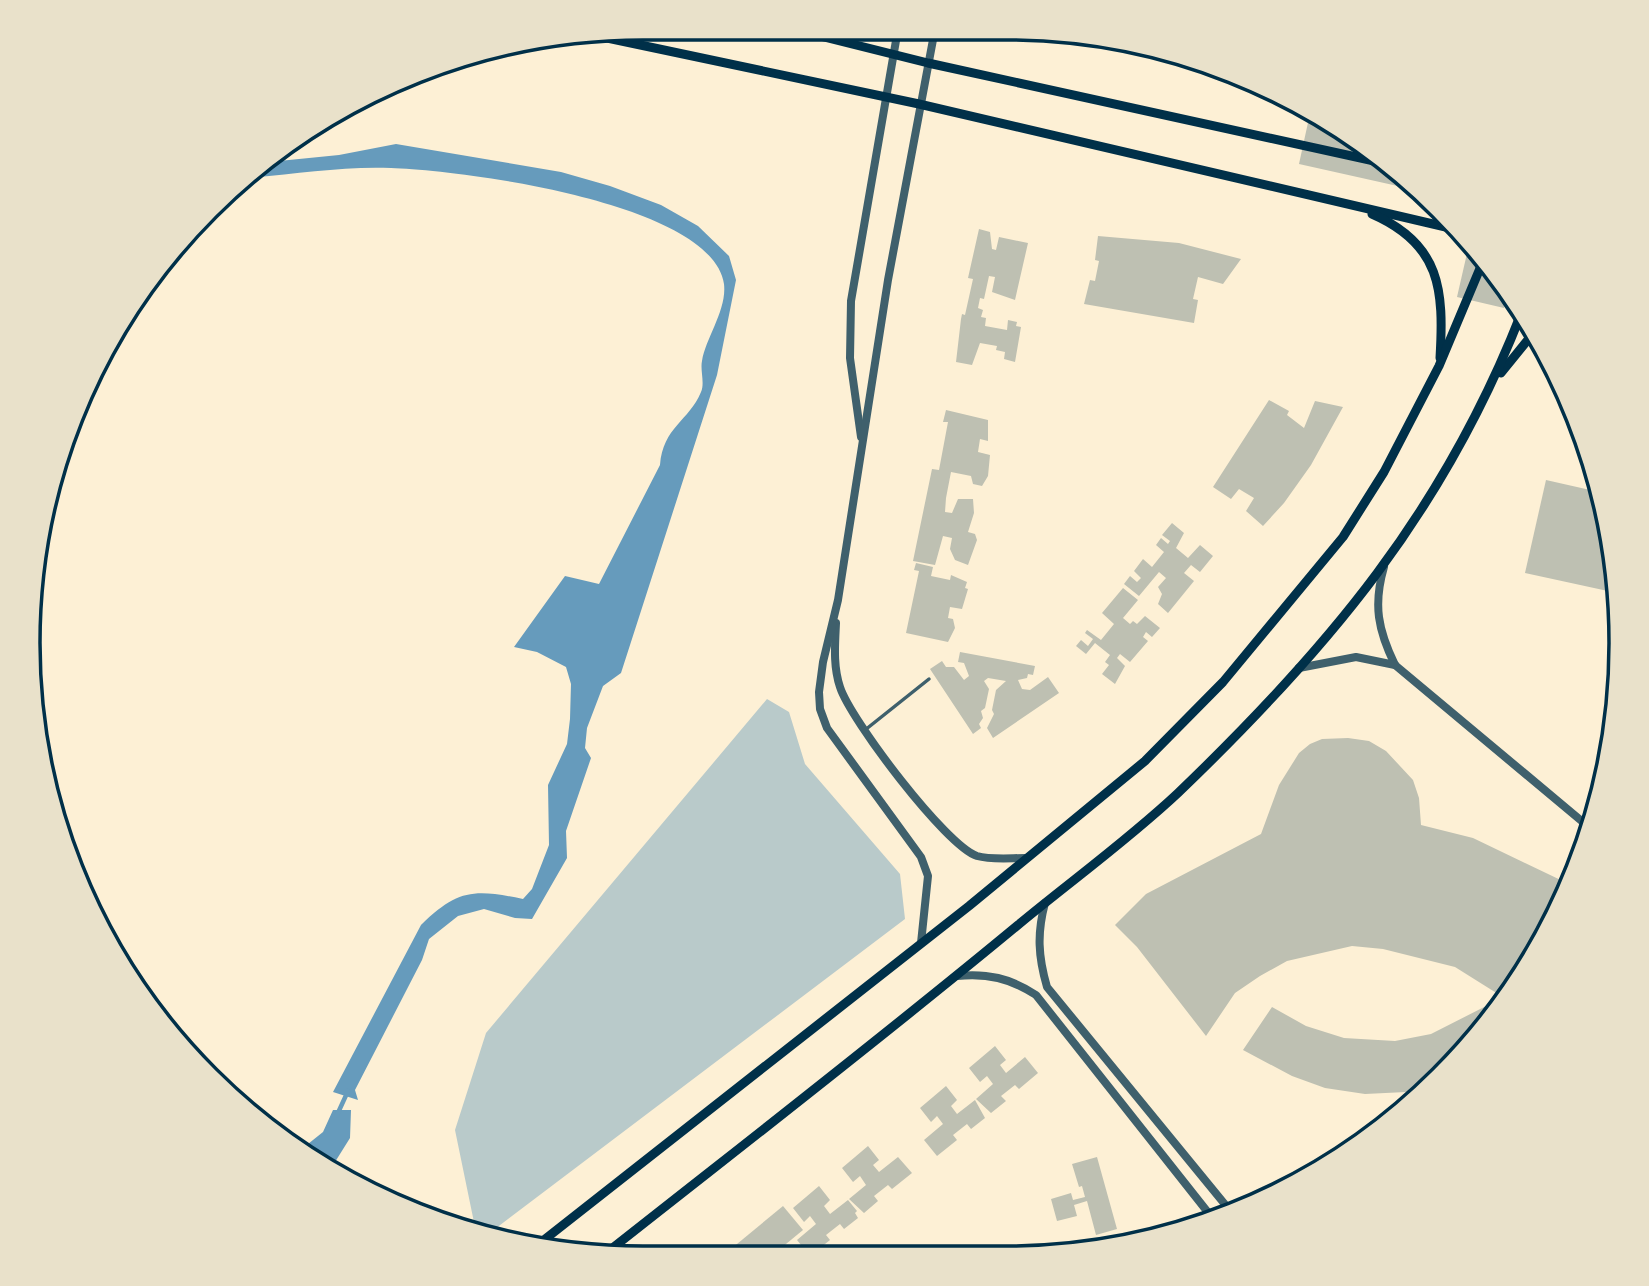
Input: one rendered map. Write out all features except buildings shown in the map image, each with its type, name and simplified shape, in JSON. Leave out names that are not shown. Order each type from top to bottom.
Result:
[{"type":"main road","points":[[834,40],[1362,158]]},
{"type":"main road","points":[[622,41],[884,96],[1440,226]]},
{"type":"main road","points":[[1351,206],[1394,224],[1420,244],[1437,274],[1441,309],[1440,366]]},
{"type":"main road","points":[[547,1238],[921,943],[1144,761],[1223,682],[1298,595],[1343,537],[1384,472],[1440,366],[1479,270]]},
{"type":"main road","points":[[618,1245],[957,976],[1176,795],[1337,628],[1384,567],[1431,496],[1494,383],[1517,324]]},
{"type":"main road","points":[[1494,383],[1527,341]]},
{"type":"street","points":[[862,446],[849,358],[851,301],[895,40]]},
{"type":"street","points":[[921,943],[928,876],[921,857],[827,728],[820,709],[823,662],[838,600],[919,104],[933,40]]},
{"type":"street","points":[[1384,567],[1377,591],[1377,618],[1382,639],[1395,665],[1582,821]]},
{"type":"street","points":[[838,600],[835,667],[840,689],[865,730],[937,825],[958,845],[977,856],[1025,858]]},
{"type":"street","points":[[1299,668],[1356,657],[1395,665]]},
{"type":"street","points":[[1045,903],[1038,928],[1038,959],[1046,987],[1225,1205]]},
{"type":"street","points":[[957,976],[993,976],[1017,982],[1036,995],[1207,1211]]},
{"type":"lane","points":[[865,730],[929,679]]},
{"type":"shaded area","points":[[767,699],[789,712],[805,764],[900,874],[905,919],[497,1227],[474,1221],[455,1130],[486,1033]]},
{"type":"water","points":[[396,144],[561,172],[610,186],[661,205],[698,226],[729,256],[736,280],[717,375],[621,673],[603,686],[587,728],[585,748],[591,758],[566,831],[567,858],[532,919],[515,918],[484,909],[458,916],[429,939],[422,960],[355,1090],[358,1100],[333,1092],[421,925],[457,898],[479,893],[523,899],[532,889],[549,845],[548,785],[567,744],[571,684],[566,667],[537,652],[514,647],[565,576],[599,584],[660,465],[666,442],[701,392],[702,361],[722,304],[724,284],[709,256],[676,232],[631,212],[578,196],[470,175],[424,170],[337,169],[262,177],[282,161],[339,155]]},
{"type":"water","points":[[333,1110],[351,1110],[350,1138],[336,1161],[308,1144],[323,1132]]},
{"type":"waterway","points":[[337,1115],[348,1091]]}]
